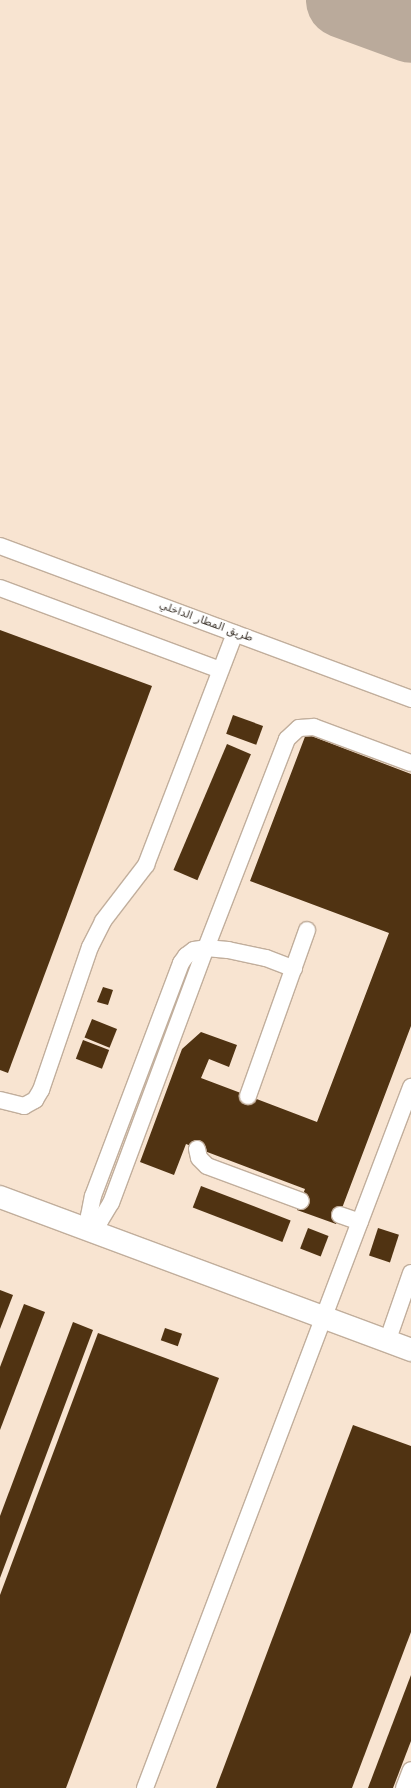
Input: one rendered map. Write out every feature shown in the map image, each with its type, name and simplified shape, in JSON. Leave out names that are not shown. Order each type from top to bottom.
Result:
[{"type":"street","points":[[0,1197],[411,1350]]},
{"type":"lane","name":"طريق المطار الداخلي","points":[[0,546],[411,699]]},
{"type":"lane","points":[[0,588],[220,670]]},
{"type":"lane","points":[[0,1100],[24,1106],[35,1100],[41,1090],[90,947],[103,921],[146,865],[235,633]]},
{"type":"lane","points":[[206,948],[287,738],[292,732],[299,728],[314,727],[411,763]]},
{"type":"lane","points":[[248,1096],[307,930]]},
{"type":"lane","points":[[90,1231],[89,1216],[92,1196],[181,963],[186,956],[194,950],[206,948],[247,953],[278,962],[294,969]]},
{"type":"lane","points":[[145,1788],[411,1087]]},
{"type":"lane","points":[[197,1149],[199,1158],[207,1166],[301,1200]]},
{"type":"lane","points":[[340,1215],[360,1222]]},
{"type":"lane","points":[[388,1342],[408,1290],[411,1273]]},
{"type":"lane","points":[[404,1788],[411,1770]]},
{"type":"building","points":[[0,630],[152,686],[8,1073],[0,1070]]},
{"type":"building","points":[[233,715],[263,726],[256,745],[226,734]]},
{"type":"building","points":[[306,734],[411,774],[411,1026],[336,1224],[297,1210],[305,1189],[186,1144],[174,1175],[140,1162],[182,1049],[201,1032],[237,1045],[229,1067],[209,1059],[201,1078],[317,1122],[389,933],[250,881]]},
{"type":"building","points":[[227,744],[251,754],[197,880],[173,870]]},
{"type":"building","points":[[103,987],[113,990],[108,1005],[97,1002]]},
{"type":"building","points":[[92,1019],[117,1029],[110,1048],[85,1038]]},
{"type":"building","points":[[83,1040],[109,1050],[102,1069],[76,1059]]},
{"type":"building","points":[[201,1186],[291,1220],[282,1242],[193,1207]]},
{"type":"building","points":[[308,1228],[329,1236],[321,1256],[300,1249]]},
{"type":"building","points":[[378,1228],[399,1235],[390,1262],[369,1256]]},
{"type":"building","points":[[0,1290],[13,1295],[0,1329]]},
{"type":"building","points":[[24,1304],[45,1312],[0,1430],[0,1367]]},
{"type":"building","points":[[73,1322],[93,1330],[0,1578],[0,1516]]},
{"type":"building","points":[[165,1328],[182,1334],[178,1346],[161,1340]]},
{"type":"building","points":[[98,1333],[219,1378],[66,1788],[0,1788],[0,1595]]},
{"type":"building","points":[[353,1425],[411,1446],[411,1632],[352,1788],[216,1788]]},
{"type":"building","points":[[411,1675],[411,1741],[393,1788],[368,1788]]},
{"type":"taxiway","points":[[343,0],[411,25]]}]
